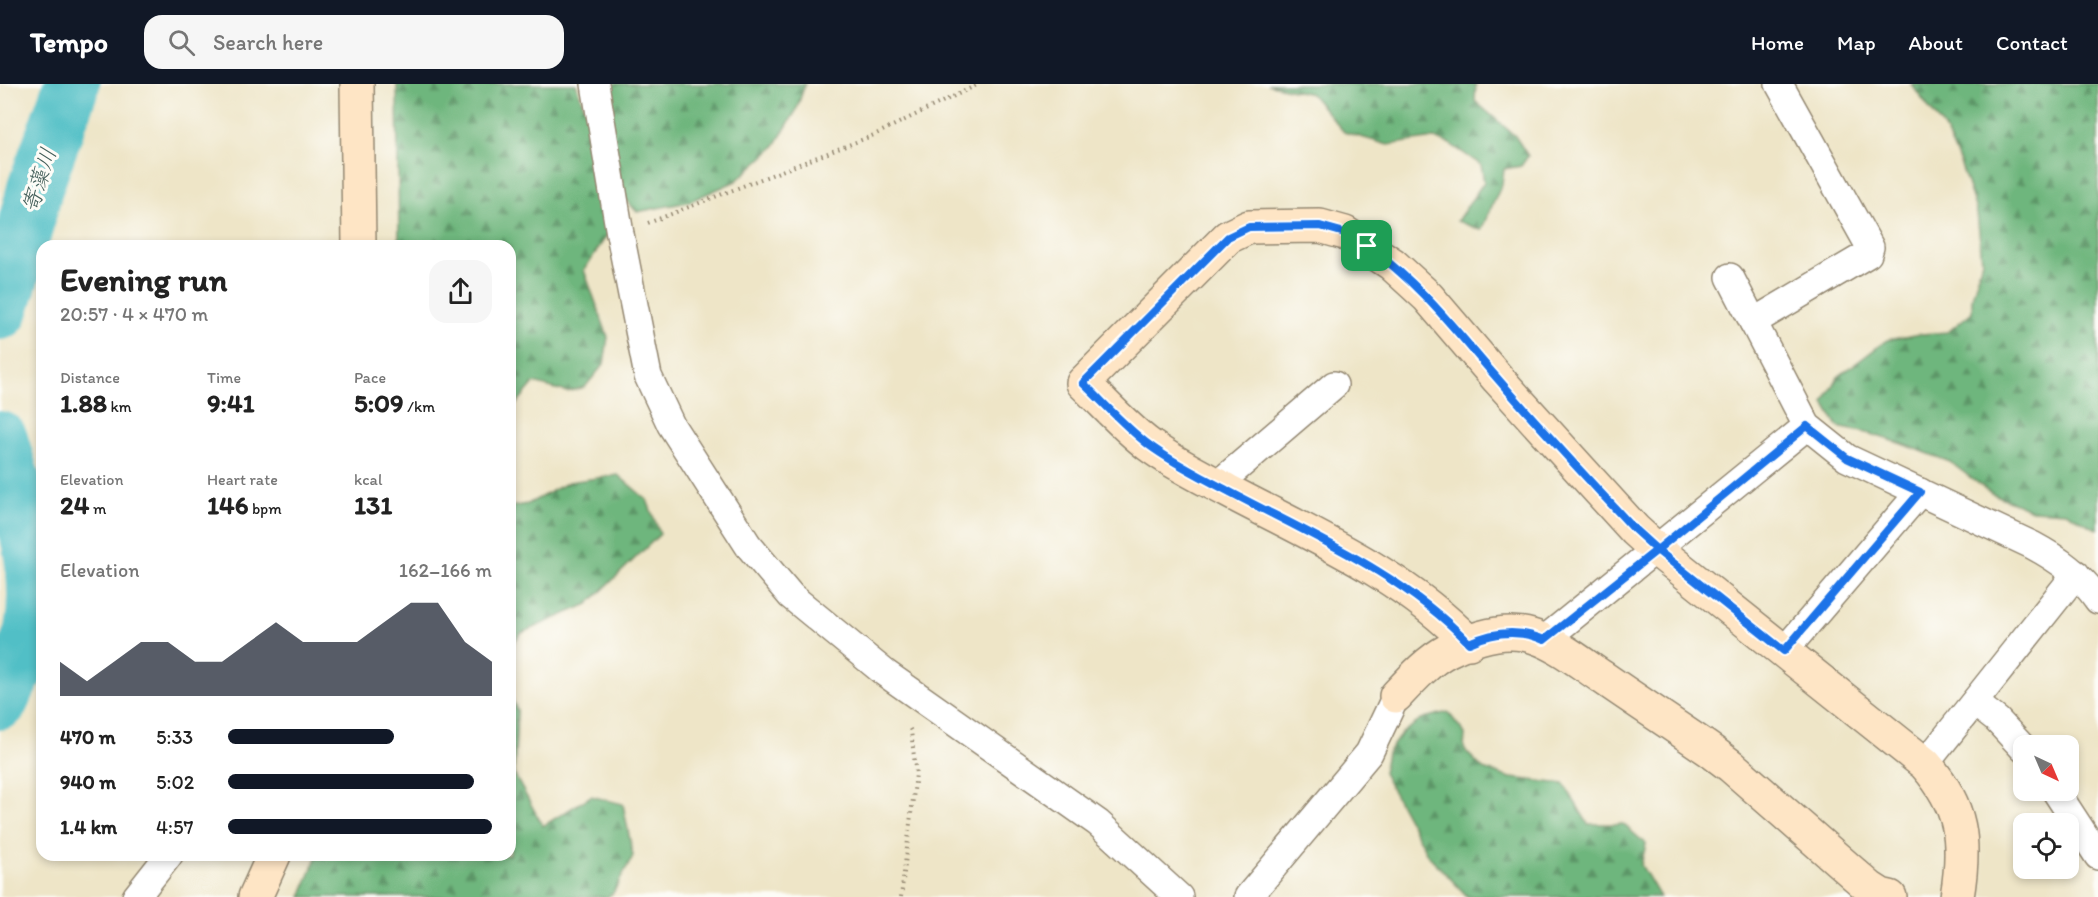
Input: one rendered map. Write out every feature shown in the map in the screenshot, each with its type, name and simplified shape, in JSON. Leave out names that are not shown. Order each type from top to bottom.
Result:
[{"type":"street","points":[[357,84],[359,240]]},
{"type":"street","points":[[595,84],[620,234],[648,376],[670,425],[748,545],[791,596],[885,673],[1091,818],[1179,897]]},
{"type":"street","points":[[1753,322],[1868,254],[1870,246],[1779,84]]},
{"type":"street","points":[[1469,643],[1447,620],[1402,587],[1363,563],[1217,485],[1148,445],[1083,383],[1228,237],[1249,227],[1320,226],[1345,233],[1392,264],[1428,297],[1498,379],[1635,530],[1925,764],[1947,792],[1956,812],[1963,852],[1957,897]]},
{"type":"street","points":[[1730,277],[1807,426],[1847,458],[2032,545],[2059,560],[2076,574],[2098,600]]},
{"type":"street","points":[[1217,485],[1334,385]]},
{"type":"street","points":[[1544,640],[1807,426]]},
{"type":"street","points":[[1784,651],[1920,492]]},
{"type":"street","points":[[1925,764],[2076,574]]},
{"type":"street","points":[[1248,897],[1369,753],[1396,696],[1424,669],[1447,652],[1505,632],[1523,633],[1544,640],[1565,652],[1711,751],[1869,888],[1890,897]]},
{"type":"street","points":[[1975,703],[1997,720],[2013,737]]},
{"type":"street","points":[[2062,801],[2098,856]]},
{"type":"street","points":[[136,897],[163,861]]},
{"type":"street","points":[[255,897],[271,861]]},
{"type":"path","points":[[620,234],[874,135],[979,84]]},
{"type":"path","points":[[901,897],[916,774],[911,731],[904,722]]},
{"type":"green space","points":[[397,84],[576,84],[594,134],[592,183],[605,202],[611,229],[584,270],[608,337],[604,364],[585,387],[567,392],[534,383],[516,404],[516,240],[399,240]]},
{"type":"green space","points":[[598,84],[805,84],[796,111],[774,147],[736,181],[688,202],[637,212],[609,181]]},
{"type":"green space","points":[[1267,84],[1476,84],[1475,101],[1515,136],[1528,156],[1521,166],[1504,169],[1502,184],[1481,230],[1457,221],[1484,182],[1481,165],[1450,144],[1434,138],[1388,145],[1344,132],[1311,94]]},
{"type":"green space","points":[[1911,84],[2098,84],[2098,530],[2066,512],[2032,510],[1991,493],[1950,462],[1903,444],[1838,427],[1824,403],[1838,377],[1887,340],[1948,332],[1972,312],[1972,298],[1982,261],[1977,213],[1961,165],[1944,128]]},
{"type":"green space","points":[[618,475],[647,500],[660,534],[588,604],[521,633],[516,640],[516,506],[528,504],[569,482]]},
{"type":"green space","points":[[1448,712],[1465,734],[1464,749],[1483,769],[1511,778],[1564,784],[1588,824],[1623,824],[1646,844],[1641,865],[1660,897],[1468,897],[1427,854],[1383,773],[1387,753],[1402,733],[1424,718]]},
{"type":"green space","points":[[516,778],[543,826],[591,796],[623,804],[633,856],[613,893],[607,897],[301,897],[315,861],[516,861]]},
{"type":"waterway","name":"寄藻川","points":[[0,312],[18,255],[35,188],[72,84]]},
{"type":"waterway","name":"寄藻川","points":[[0,439],[27,533],[35,581],[35,605],[30,637],[0,702]]},
{"type":"route","points":[[1367,246],[1345,233],[1320,226],[1262,226],[1239,231],[1228,237],[1083,383],[1148,445],[1217,485],[1363,563],[1402,587],[1447,620],[1469,643],[1505,632],[1523,633],[1544,640],[1657,550],[1784,651],[1920,492],[1847,458],[1807,426],[1657,550],[1635,530],[1498,379],[1428,297],[1392,264],[1367,246]]}]
